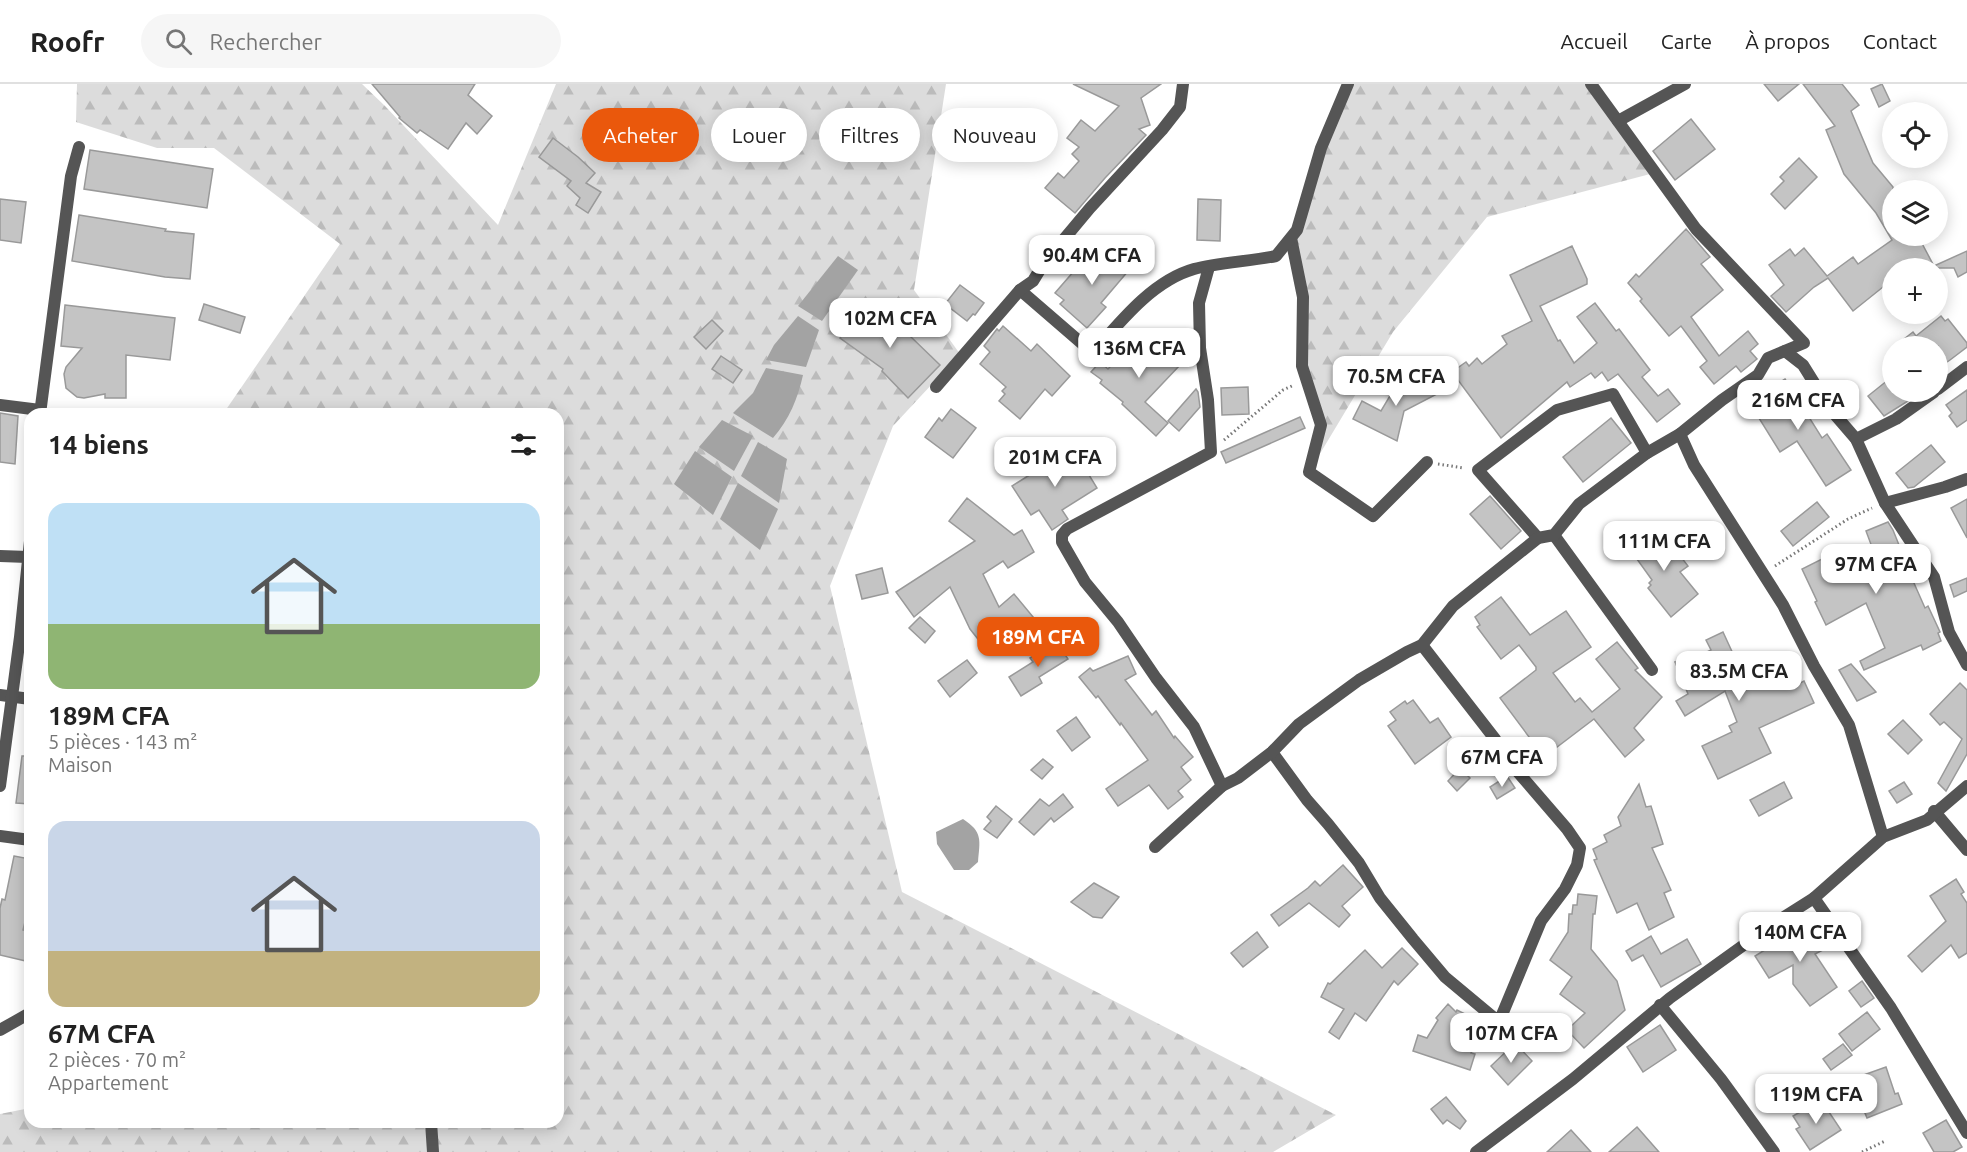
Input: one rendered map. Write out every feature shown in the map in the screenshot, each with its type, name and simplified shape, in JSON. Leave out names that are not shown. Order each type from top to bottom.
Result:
[{"type":"street","points":[[936,387],[1020,290],[1033,281],[1044,263],[1090,208],[1162,130],[1179,106],[1183,84]]},
{"type":"street","points":[[1020,290],[1086,347],[1093,348],[1098,347],[1137,305],[1166,281],[1196,269],[1276,256],[1297,230],[1322,148],[1348,84]]},
{"type":"street","points":[[1155,847],[1222,786],[1238,778],[1272,752],[1299,724],[1359,680],[1422,645],[1453,606],[1538,538],[1554,535],[1579,504],[1647,453],[1680,434],[1758,375],[1768,358],[1804,343],[1696,229],[1591,84]]},
{"type":"street","points":[[1618,121],[1685,84]]},
{"type":"street","points":[[41,408],[71,176],[79,147]]},
{"type":"street","points":[[1292,238],[1303,297],[1302,366],[1322,425],[1309,472],[1373,516],[1427,462]]},
{"type":"street","points":[[1209,267],[1199,303],[1200,348],[1208,400],[1210,452],[1067,529],[1062,535],[1062,542],[1085,582],[1118,622],[1194,728],[1222,786]]},
{"type":"street","points":[[1785,351],[1803,365],[1831,410],[1856,440],[1885,503],[1934,577],[1949,632],[1967,665]]},
{"type":"street","points":[[1948,381],[1967,368]]},
{"type":"street","points":[[1538,538],[1478,470],[1557,410],[1613,394],[1647,453]]},
{"type":"street","points":[[1856,440],[1896,419],[1920,402]]},
{"type":"street","points":[[0,405],[24,409]]},
{"type":"street","points":[[1680,434],[1694,465],[1764,573],[1849,725],[1883,837]]},
{"type":"street","points":[[1885,503],[1967,479]]},
{"type":"street","points":[[1554,535],[1652,670]]},
{"type":"street","points":[[0,556],[24,557]]},
{"type":"street","points":[[0,786],[6,695],[24,582]]},
{"type":"street","points":[[1272,752],[1307,800],[1359,863],[1380,898],[1413,939],[1445,977],[1499,1023],[1541,921],[1565,889],[1577,865],[1580,848],[1567,829],[1511,764],[1495,739],[1422,645]]},
{"type":"street","points":[[6,695],[24,698]]},
{"type":"street","points":[[1476,1152],[1573,1079],[1660,1005],[1773,924],[1814,898],[1883,837],[1927,820],[1967,786]]},
{"type":"street","points":[[1934,811],[1967,850]]},
{"type":"street","points":[[0,836],[24,839]]},
{"type":"street","points":[[1814,898],[1891,1008],[1967,1133]]},
{"type":"street","points":[[1660,1005],[1721,1079],[1774,1152]]},
{"type":"street","points":[[0,1030],[24,1016]]},
{"type":"street","points":[[431,1128],[433,1152]]},
{"type":"path","points":[[1210,452],[1283,390],[1306,378]]},
{"type":"path","points":[[1427,462],[1478,470]]},
{"type":"path","points":[[1764,573],[1848,519],[1885,503]]},
{"type":"path","points":[[1863,1152],[1885,1141]]},
{"type":"green space","points":[[77,84],[362,84],[498,225],[556,84],[946,84],[942,108],[932,108],[932,162],[934,162],[914,290],[960,354],[893,426],[830,586],[902,892],[1336,1115],[1273,1152],[0,1152],[0,1114],[24,1109],[24,1128],[564,1128],[564,408],[227,408],[340,244],[214,148],[157,148],[76,122]]},
{"type":"green space","points":[[1348,84],[1590,84],[1654,173],[1487,217],[1393,332],[1309,472],[1321,425],[1302,366],[1303,297],[1291,238]]},
{"type":"shaded area","points":[[838,256],[858,270],[822,321],[798,306]]},
{"type":"shaded area","points":[[798,316],[819,330],[806,367],[766,360],[774,345]]},
{"type":"shaded area","points":[[766,368],[803,375],[792,408],[784,424],[773,438],[733,413],[753,393]]},
{"type":"shaded area","points":[[722,420],[753,436],[734,471],[699,447]]},
{"type":"shaded area","points":[[758,442],[787,459],[779,503],[741,476]]},
{"type":"shaded area","points":[[695,451],[732,477],[713,515],[674,484]]},
{"type":"shaded area","points":[[738,483],[778,509],[760,550],[720,519]]},
{"type":"shaded area","points":[[963,819],[974,828],[979,837],[978,862],[969,870],[954,870],[937,844],[936,832]]},
{"type":"building","points":[[372,84],[475,84],[468,95],[492,116],[477,134],[466,123],[448,149],[420,130],[417,133],[399,118]]},
{"type":"building","points":[[1073,84],[1161,84],[1141,98],[1150,125],[1139,129],[1146,135],[1075,213],[1045,188],[1058,173],[1064,178],[1079,161],[1072,154],[1079,147],[1067,138],[1081,120],[1095,131],[1119,106]]},
{"type":"building","points":[[1764,84],[1799,84],[1778,101]]},
{"type":"building","points":[[1803,84],[1842,84],[1859,105],[1851,111],[1873,163],[1887,180],[1882,180],[1882,223],[1844,174],[1826,130],[1835,126]]},
{"type":"building","points":[[1882,84],[1890,101],[1882,102],[1879,107],[1871,89]]},
{"type":"building","points":[[1691,119],[1715,149],[1675,180],[1653,151]]},
{"type":"building","points":[[553,138],[595,173],[586,183],[601,192],[588,213],[576,205],[580,198],[567,186],[571,181],[539,157]]},
{"type":"building","points":[[90,150],[213,169],[207,208],[84,189]]},
{"type":"building","points":[[1799,158],[1817,177],[1785,209],[1771,194],[1784,181],[1780,177]]},
{"type":"building","points":[[0,199],[26,202],[21,243],[0,240]]},
{"type":"building","points":[[1198,199],[1221,200],[1220,241],[1197,240]]},
{"type":"building","points":[[79,215],[194,234],[190,279],[72,261]]},
{"type":"building","points":[[1686,229],[1710,257],[1701,264],[1723,290],[1691,317],[1719,356],[1748,331],[1758,344],[1750,351],[1757,359],[1741,372],[1736,366],[1714,384],[1700,367],[1707,361],[1681,326],[1669,336],[1628,283],[1636,274],[1639,277]]},
{"type":"building","points":[[1572,246],[1587,279],[1587,284],[1540,306],[1558,341],[1560,340],[1574,363],[1597,343],[1577,317],[1595,303],[1616,331],[1619,329],[1650,370],[1642,377],[1658,396],[1668,389],[1680,404],[1657,422],[1618,374],[1608,381],[1602,372],[1595,378],[1591,373],[1570,387],[1567,382],[1501,438],[1452,372],[1466,362],[1469,366],[1477,358],[1482,364],[1507,344],[1502,336],[1532,321],[1510,275]]},
{"type":"building","points":[[1884,246],[1923,246],[1930,258],[1882,258],[1882,288],[1853,311],[1828,278],[1814,287],[1786,312],[1771,296],[1784,285],[1769,265],[1790,249],[1795,256],[1804,248],[1827,276],[1853,257],[1858,264]]},
{"type":"building","points":[[1094,248],[1117,267],[1122,256],[1135,263],[1101,303],[1106,307],[1087,328],[1060,304],[1064,300],[1055,293]]},
{"type":"building","points":[[1967,251],[1967,272],[1958,277],[1954,268],[1948,268],[1948,260]]},
{"type":"building","points":[[960,285],[984,303],[967,321],[945,304]]},
{"type":"building","points":[[869,299],[881,308],[878,312],[910,336],[940,365],[908,398],[882,371],[883,369],[840,338]]},
{"type":"building","points":[[204,304],[245,317],[240,333],[199,320]]},
{"type":"building","points":[[65,305],[175,318],[170,360],[126,355],[126,398],[105,398],[105,394],[77,397],[66,388],[64,374],[66,367],[82,348],[61,346]]},
{"type":"building","points":[[1948,319],[1967,343],[1967,347],[1948,361],[1948,336],[1916,336],[1931,324],[1948,324]]},
{"type":"building","points":[[712,320],[723,331],[706,349],[694,337]]},
{"type":"building","points":[[1003,326],[1031,351],[1037,344],[1070,376],[1052,396],[1045,389],[1020,419],[999,401],[1005,394],[1002,391],[1006,387],[980,364],[990,352],[984,346],[997,329],[999,331]]},
{"type":"building","points":[[1143,332],[1167,356],[1168,354],[1180,365],[1145,402],[1168,423],[1156,436],[1122,404],[1123,402],[1100,383],[1102,380],[1091,372],[1100,362],[1108,369]]},
{"type":"building","points":[[721,356],[742,370],[733,383],[712,369]]},
{"type":"building","points":[[1426,372],[1437,394],[1404,411],[1397,441],[1353,419],[1362,401],[1381,411],[1394,389]]},
{"type":"building","points":[[1785,379],[1822,438],[1827,434],[1851,470],[1826,486],[1797,441],[1780,452],[1749,402]]},
{"type":"building","points":[[1882,385],[1882,402],[1906,402],[1884,416],[1868,396]]},
{"type":"building","points":[[1248,387],[1249,414],[1222,415],[1221,388]]},
{"type":"building","points":[[1196,389],[1200,407],[1179,431],[1168,421]]},
{"type":"building","points":[[1967,390],[1967,420],[1957,427],[1949,416],[1952,413],[1946,405]]},
{"type":"building","points":[[951,409],[976,428],[953,458],[925,437],[939,418],[942,421]]},
{"type":"building","points":[[0,413],[18,416],[15,464],[0,462]]},
{"type":"building","points":[[1300,417],[1305,428],[1226,463],[1221,452]]},
{"type":"building","points":[[1611,418],[1631,443],[1583,482],[1563,457]]},
{"type":"building","points":[[1931,445],[1945,462],[1914,487],[1908,488],[1896,473]]},
{"type":"building","points":[[1075,452],[1097,488],[1062,510],[1068,519],[1052,530],[1039,510],[1031,515],[1012,486],[1063,454],[1065,459]]},
{"type":"building","points":[[1490,496],[1521,531],[1501,549],[1470,514]]},
{"type":"building","points":[[967,498],[1014,535],[1022,530],[1034,552],[1008,568],[1003,561],[983,574],[999,607],[1014,594],[1038,623],[1006,647],[998,638],[985,648],[970,629],[950,587],[914,617],[896,592],[975,541],[949,521]]},
{"type":"building","points":[[1967,499],[1967,538],[1951,508]]},
{"type":"building","points":[[1817,502],[1829,517],[1793,546],[1781,531]]},
{"type":"building","points":[[1888,522],[1925,608],[1928,606],[1940,632],[1938,633],[1941,641],[1923,650],[1921,645],[1864,670],[1860,661],[1885,648],[1866,603],[1826,625],[1802,569],[1822,559],[1824,564],[1838,556],[1840,559],[1849,554],[1851,557],[1872,547],[1866,531]]},
{"type":"building","points":[[1652,531],[1656,536],[1662,532],[1688,566],[1680,572],[1698,594],[1671,617],[1648,588],[1652,580],[1629,548]]},
{"type":"building","points":[[882,568],[888,593],[862,599],[856,575]]},
{"type":"building","points":[[1967,578],[1967,591],[1954,597],[1950,585]]},
{"type":"building","points":[[1501,597],[1530,635],[1566,611],[1591,647],[1553,673],[1575,702],[1580,698],[1592,712],[1620,689],[1596,659],[1617,642],[1638,668],[1635,670],[1662,697],[1634,728],[1644,740],[1625,757],[1594,719],[1544,757],[1500,698],[1536,670],[1536,667],[1519,645],[1501,659],[1477,627],[1480,625],[1475,617]]},
{"type":"building","points":[[920,617],[935,631],[925,643],[909,628]]},
{"type":"building","points":[[1723,632],[1741,671],[1775,661],[1777,667],[1781,666],[1789,689],[1804,681],[1814,703],[1759,728],[1771,753],[1718,779],[1702,746],[1732,732],[1729,726],[1737,722],[1725,691],[1685,716],[1676,701],[1688,694],[1675,662],[1687,657],[1689,661],[1711,650],[1706,640]]},
{"type":"building","points":[[1056,641],[1068,659],[1039,677],[1042,683],[1021,696],[1009,677],[1033,662],[1030,658]]},
{"type":"building","points":[[1128,656],[1136,674],[1125,680],[1152,715],[1156,711],[1174,738],[1175,736],[1193,757],[1181,767],[1191,780],[1178,791],[1183,797],[1168,809],[1149,785],[1118,806],[1106,789],[1148,760],[1121,723],[1120,725],[1098,696],[1096,698],[1079,677],[1090,668],[1093,671]]},
{"type":"building","points":[[967,660],[977,673],[950,697],[938,681]]},
{"type":"building","points":[[1851,664],[1876,692],[1857,701],[1839,670]]},
{"type":"building","points":[[1960,683],[1967,690],[1967,754],[1946,791],[1938,783],[1962,739],[1944,722],[1940,725],[1930,714]]},
{"type":"building","points":[[1413,700],[1430,723],[1438,718],[1451,737],[1415,764],[1388,726],[1396,720],[1390,712],[1405,701],[1407,704]]},
{"type":"building","points":[[1076,717],[1090,737],[1072,751],[1057,731]]},
{"type":"building","points":[[1903,720],[1922,740],[1908,754],[1888,734]]},
{"type":"building","points":[[22,756],[24,756],[24,804],[16,803]]},
{"type":"building","points":[[1043,759],[1053,767],[1042,779],[1031,770]]},
{"type":"building","points":[[1460,768],[1470,778],[1457,791],[1448,781]]},
{"type":"building","points":[[1507,776],[1515,788],[1497,799],[1490,787]]},
{"type":"building","points":[[1784,782],[1792,798],[1759,816],[1750,800]]},
{"type":"building","points":[[1904,782],[1912,794],[1897,803],[1889,791]]},
{"type":"building","points":[[1639,784],[1646,807],[1651,806],[1663,844],[1652,848],[1671,890],[1664,893],[1674,917],[1649,930],[1637,903],[1617,913],[1594,860],[1597,859],[1593,849],[1607,842],[1604,835],[1621,826],[1618,817]]},
{"type":"building","points":[[1063,794],[1073,807],[1054,822],[1051,818],[1034,835],[1019,822],[1040,799],[1049,806]]},
{"type":"building","points":[[996,806],[1012,819],[997,838],[984,829],[991,821],[987,817]]},
{"type":"building","points":[[14,856],[24,858],[24,961],[0,955],[0,908],[2,899],[5,900]]},
{"type":"building","points":[[1343,865],[1363,887],[1342,906],[1350,915],[1339,927],[1309,903],[1279,926],[1271,915],[1315,881],[1320,886]]},
{"type":"building","points":[[1956,879],[1964,892],[1961,894],[1967,903],[1967,953],[1959,958],[1951,945],[1922,972],[1908,956],[1946,921],[1930,896]]},
{"type":"building","points":[[1094,883],[1119,897],[1102,918],[1093,917],[1071,902]]},
{"type":"building","points":[[1578,894],[1597,896],[1595,914],[1593,914],[1591,949],[1617,981],[1625,1010],[1584,1048],[1567,1030],[1585,1013],[1560,994],[1572,977],[1550,960],[1568,932],[1569,914],[1572,914],[1573,905],[1577,905]]},
{"type":"building","points":[[1812,921],[1826,943],[1821,946],[1823,950],[1815,954],[1837,987],[1810,1006],[1793,984],[1793,965],[1769,978],[1755,956]]},
{"type":"building","points":[[1257,932],[1268,947],[1243,967],[1231,953]]},
{"type":"building","points":[[1651,936],[1661,954],[1687,939],[1701,964],[1661,987],[1643,955],[1632,961],[1626,951]]},
{"type":"building","points":[[1402,948],[1418,964],[1398,985],[1394,981],[1366,1021],[1355,1013],[1339,1039],[1329,1032],[1344,1009],[1321,997],[1328,983],[1330,984],[1365,950],[1382,968]]},
{"type":"building","points":[[1862,981],[1874,998],[1861,1007],[1849,991]]},
{"type":"building","points":[[1448,1004],[1456,1012],[1457,1010],[1485,1024],[1471,1053],[1475,1054],[1470,1070],[1413,1051],[1418,1035],[1427,1038],[1438,1020],[1436,1018]]},
{"type":"building","points":[[1867,1012],[1880,1029],[1852,1051],[1839,1034]]},
{"type":"building","points":[[1660,1025],[1676,1050],[1643,1072],[1627,1047]]},
{"type":"building","points":[[1515,1043],[1532,1061],[1508,1085],[1491,1066]]},
{"type":"building","points":[[1843,1044],[1852,1055],[1831,1070],[1823,1059]]},
{"type":"building","points":[[1886,1067],[1895,1094],[1898,1093],[1902,1104],[1867,1118],[1854,1086],[1860,1083],[1858,1077]]},
{"type":"building","points":[[1446,1097],[1466,1121],[1460,1129],[1447,1120],[1443,1124],[1431,1109]]},
{"type":"building","points":[[1821,1100],[1841,1130],[1810,1150],[1796,1129],[1800,1127],[1793,1116]]},
{"type":"building","points":[[1946,1120],[1962,1147],[1953,1152],[1934,1152],[1923,1133]]},
{"type":"building","points":[[1637,1127],[1659,1152],[1609,1152]]},
{"type":"building","points":[[1571,1130],[1591,1152],[1547,1152]]}]
